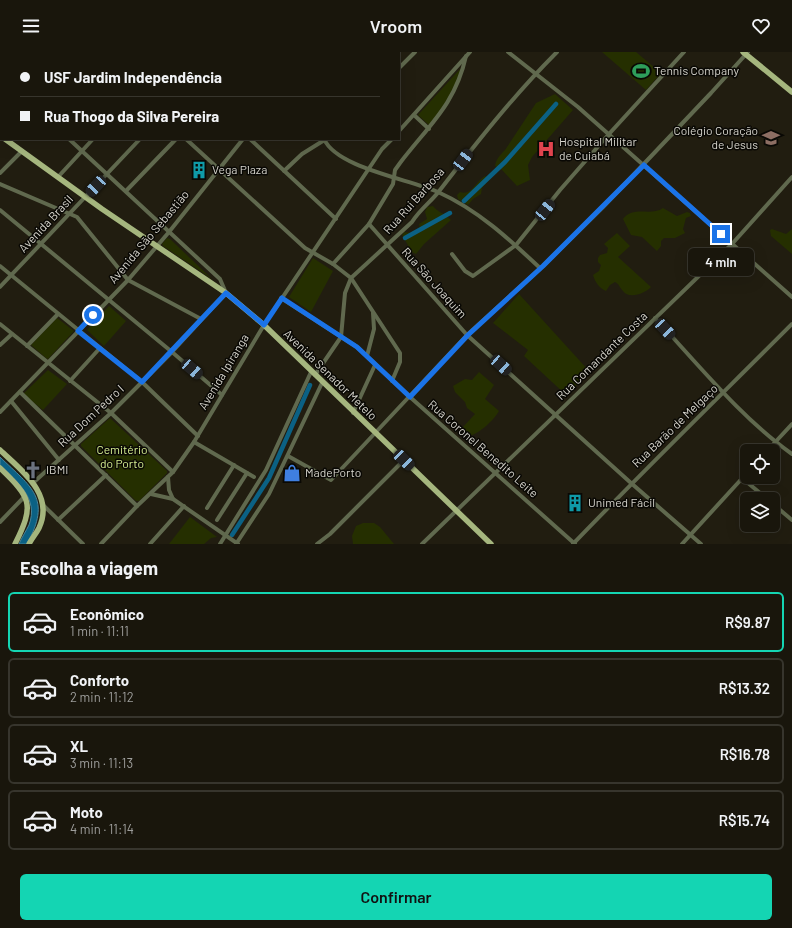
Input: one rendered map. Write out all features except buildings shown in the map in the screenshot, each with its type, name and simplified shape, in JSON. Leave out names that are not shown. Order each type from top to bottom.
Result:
[{"type":"main road","points":[[746,53],[792,92]]},
{"type":"main road","name":"Avenida Senador Metelo","points":[[6,140],[85,197],[226,293],[264,325],[322,383],[491,544]]},
{"type":"main road","points":[[0,450],[34,482],[42,504],[40,524],[29,544]]},
{"type":"main road","points":[[0,468],[19,487],[25,496],[28,505],[25,524],[15,544]]},
{"type":"street","points":[[400,67],[415,52]]},
{"type":"street","points":[[400,131],[470,52]]},
{"type":"street","points":[[508,52],[536,73],[609,134],[792,297]]},
{"type":"street","name":"Rua Rui Barbosa","points":[[220,544],[266,470],[314,374],[341,337],[344,292],[351,278],[388,246],[439,192],[471,149],[536,73],[557,52]]},
{"type":"street","points":[[452,254],[466,271],[473,276],[516,245],[560,190],[684,52]]},
{"type":"street","points":[[288,456],[331,480],[468,335],[540,268],[644,165],[746,53]]},
{"type":"street","points":[[334,264],[369,224],[393,184],[395,170],[400,162],[429,129],[452,94],[462,72],[466,56]]},
{"type":"street","points":[[414,115],[429,129]]},
{"type":"street","points":[[70,140],[220,279],[226,293]]},
{"type":"street","points":[[58,177],[81,150],[92,140]]},
{"type":"street","name":"Avenida Brasil","points":[[0,287],[139,140]]},
{"type":"street","points":[[126,191],[175,140]]},
{"type":"street","points":[[187,140],[305,248],[334,264],[351,278],[373,310],[401,356],[392,381]]},
{"type":"street","name":"Avenida São Sebastião","points":[[0,412],[128,280],[169,232],[217,169],[242,140]]},
{"type":"street","points":[[251,140],[336,219]]},
{"type":"street","points":[[284,171],[302,154],[325,140],[329,147],[344,160],[439,192],[490,223],[540,268]]},
{"type":"street","name":"Avenida Ipiranga","points":[[101,544],[137,506],[173,472],[198,436],[264,325],[382,149],[391,140]]},
{"type":"street","points":[[0,173],[22,151]]},
{"type":"street","name":"Rua Comandante Costa","points":[[422,544],[732,244],[792,177]]},
{"type":"street","points":[[0,184],[77,217],[128,280],[201,319]]},
{"type":"street","points":[[0,210],[109,299],[222,395]]},
{"type":"street","name":"Rua São Joaquim","points":[[369,224],[468,335],[631,484],[701,544]]},
{"type":"street","points":[[0,266],[142,382],[198,436]]},
{"type":"street","name":"Rua Dom Pedro I","points":[[34,482],[111,413],[172,352],[226,293]]},
{"type":"street","name":"Rua Coronel Benedito Leite","points":[[282,298],[367,356],[392,381],[496,472],[574,544]]},
{"type":"street","points":[[367,356],[374,328],[373,310]]},
{"type":"street","points":[[27,346],[58,314]]},
{"type":"street","points":[[655,318],[725,393],[775,442],[792,454]]},
{"type":"street","points":[[0,324],[111,413],[173,472]]},
{"type":"street","name":"Rua Barão de Melgaço","points":[[574,544],[631,484],[725,393],[792,324]]},
{"type":"street","points":[[0,345],[12,334]]},
{"type":"street","points":[[70,381],[100,348]]},
{"type":"street","points":[[354,413],[376,365]]},
{"type":"street","points":[[151,494],[173,499],[237,544],[269,494],[322,383]]},
{"type":"street","points":[[20,392],[137,506]]},
{"type":"street","points":[[11,401],[59,460]]},
{"type":"street","points":[[775,442],[792,424]]},
{"type":"street","points":[[194,442],[254,477]]},
{"type":"street","points":[[317,544],[330,534],[404,460]]},
{"type":"street","points":[[206,508],[234,465]]},
{"type":"street","points":[[217,520],[247,473]]},
{"type":"street","points":[[58,520],[106,475]]},
{"type":"street","points":[[168,477],[169,490],[173,499]]},
{"type":"street","points":[[682,544],[740,480]]},
{"type":"street","points":[[749,484],[759,492]]},
{"type":"street","points":[[0,522],[25,496]]},
{"type":"street","points":[[42,504],[83,544]]},
{"type":"street","points":[[150,544],[184,506]]},
{"type":"street","points":[[780,510],[792,520]]},
{"type":"green space","name":"Tennis Company","points":[[602,52],[636,52],[661,73],[646,90]]},
{"type":"green space","points":[[461,68],[452,91],[444,105],[429,125],[418,115]]},
{"type":"green space","points":[[555,94],[573,110],[532,157],[528,165],[530,180],[517,186],[502,170],[495,166],[496,161],[536,103]]},
{"type":"green space","points":[[485,176],[490,179],[482,188],[481,194],[473,199],[468,205],[458,199],[457,195],[460,192],[468,192]]},
{"type":"green space","points":[[433,206],[451,220],[424,244],[416,254],[412,252],[402,235],[404,232],[412,233],[420,228],[419,224],[427,219],[425,212],[427,207]]},
{"type":"green space","points":[[663,208],[677,216],[687,212],[690,213],[691,216],[686,218],[683,229],[685,233],[675,238],[664,238],[661,241],[661,246],[657,251],[642,237],[631,235],[623,219],[632,213],[653,212]]},
{"type":"green space","points":[[772,229],[786,234],[792,229],[792,254],[771,236],[770,230]]},
{"type":"green space","points":[[617,233],[630,246],[618,257],[651,287],[637,295],[626,294],[615,282],[610,285],[606,291],[599,286],[593,275],[599,271],[601,265],[598,262],[598,258],[600,255],[607,253],[608,248],[604,244]]},
{"type":"green space","points":[[167,238],[170,239],[212,279],[163,246],[162,244]]},
{"type":"green space","points":[[313,258],[333,271],[311,312],[289,297]]},
{"type":"green space","points":[[519,294],[590,372],[566,395],[524,356],[528,350],[493,323]]},
{"type":"green space","points":[[109,306],[126,321],[104,346],[87,330]]},
{"type":"green space","points":[[57,318],[74,331],[48,359],[31,345]]},
{"type":"green space","points":[[48,370],[67,384],[43,410],[24,395],[24,393]]},
{"type":"green space","points":[[479,372],[494,385],[485,399],[499,411],[486,426],[477,433],[469,436],[465,434],[463,427],[475,414],[467,408],[465,402],[455,392],[453,386],[465,379],[472,380]]},
{"type":"green space","name":"Cemitério do Porto","points":[[110,418],[167,471],[167,473],[139,501],[136,501],[81,446],[81,444]]},
{"type":"green space","points":[[190,517],[217,537],[211,538],[204,544],[169,544]]},
{"type":"green space","points":[[363,523],[374,523],[380,527],[394,544],[353,544],[352,536],[356,526]]},
{"type":"water","points":[[0,457],[29,486],[35,495],[38,504],[38,515],[27,544],[19,544],[29,525],[31,507],[29,499],[25,491],[0,465]]},
{"type":"waterway","points":[[464,201],[505,162],[556,104]]},
{"type":"waterway","points":[[405,238],[450,213]]},
{"type":"waterway","points":[[232,535],[269,478],[310,385]]},
{"type":"place","name":"Tennis Company","points":[[641,71]]},
{"type":"place","name":"Colégio Coração de Jesus","points":[[771,138]]},
{"type":"place","name":"Hospital Militar de Cuiabá","points":[[546,149]]},
{"type":"place","name":"Vega Plaza","points":[[199,170]]},
{"type":"place","name":"IBMI","points":[[33,470]]},
{"type":"place","name":"MadePorto","points":[[292,473]]},
{"type":"place","name":"Unimed Fácil","points":[[575,503]]},
{"type":"route","points":[[93,315],[78,331],[142,382],[172,352],[226,293],[264,325],[282,298],[357,347],[410,397],[468,335],[543,266],[644,165],[721,234]]}]
